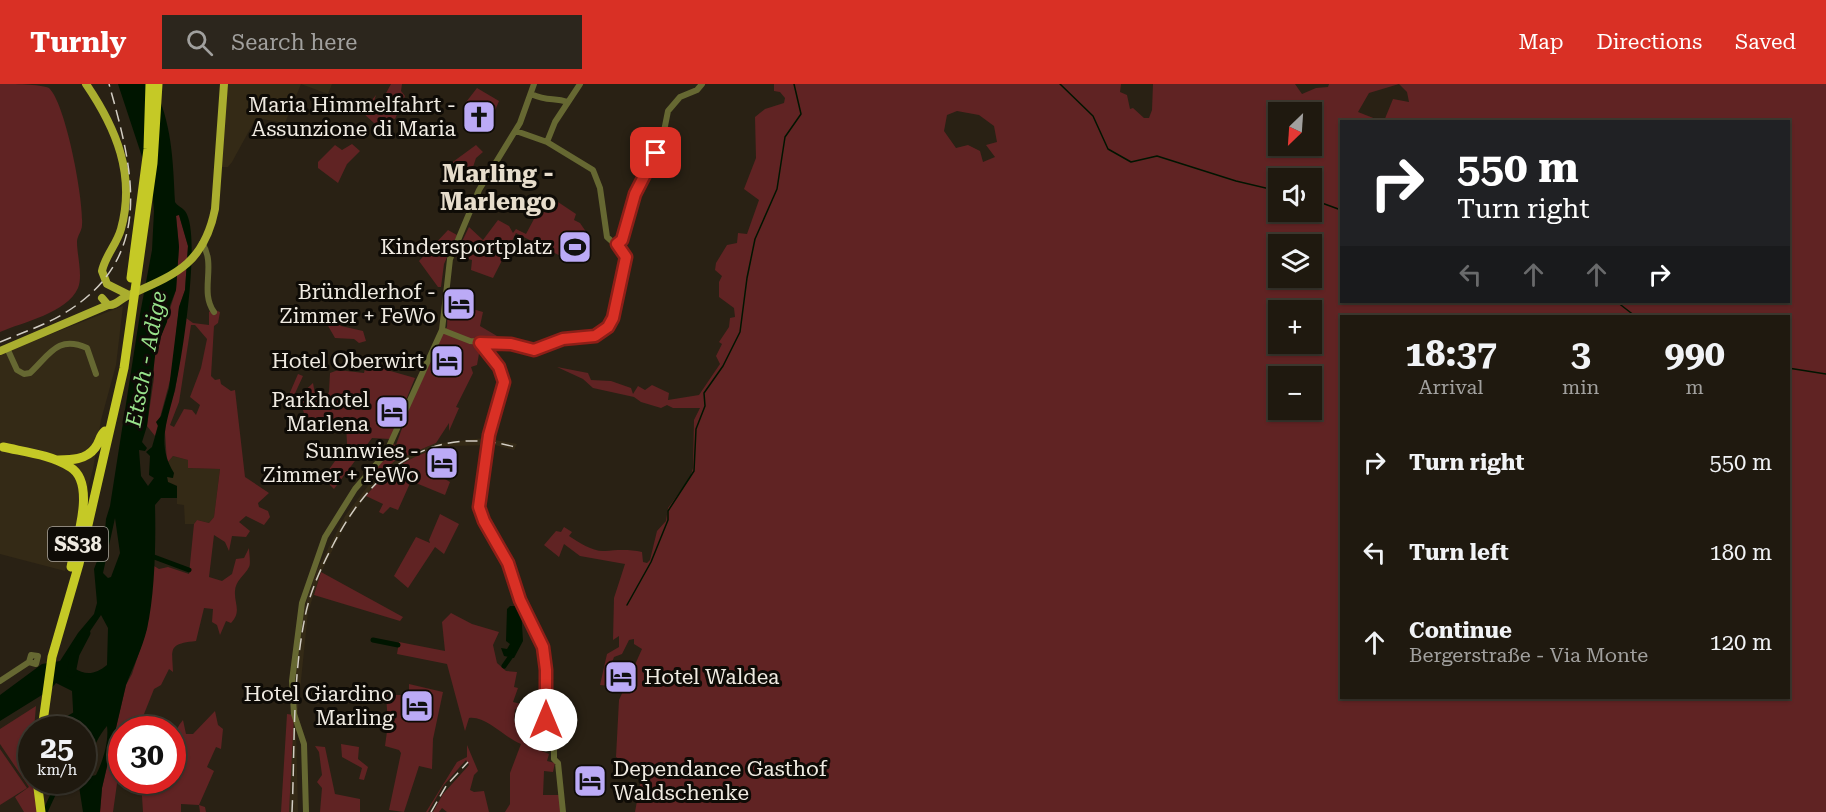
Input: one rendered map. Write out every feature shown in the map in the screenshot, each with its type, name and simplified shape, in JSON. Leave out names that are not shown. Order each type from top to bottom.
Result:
[{"type":"highway","name":"SS38","points":[[38,716],[49,656],[118,371],[139,225],[149,133],[150,84]]},
{"type":"highway","name":"SS38","points":[[43,716],[49,656],[79,564],[117,402],[142,247],[159,84]]},
{"type":"highway","points":[[2,447],[56,460],[74,460],[87,455],[96,447],[105,430]]},
{"type":"highway","points":[[56,460],[79,473],[85,488],[71,567]]},
{"type":"highway","points":[[39,794],[41,812]]},
{"type":"highway","points":[[44,794],[46,812]]},
{"type":"main road","points":[[86,84],[111,124],[125,166],[127,185],[122,228],[103,265],[108,305]]},
{"type":"main road","points":[[3,350],[92,310],[114,305],[123,296],[158,284],[185,265],[195,254],[210,228],[215,209],[224,84]]},
{"type":"main road","points":[[105,286],[123,296]]},
{"type":"main road","points":[[92,310],[105,286]]},
{"type":"street","points":[[306,812],[304,744],[294,714],[292,681],[302,603],[325,537],[359,484],[386,453],[442,330],[450,259],[479,190],[516,130],[534,84]]},
{"type":"street","points":[[548,142],[555,122],[580,84]]},
{"type":"street","points":[[617,244],[622,240],[635,194],[662,141],[668,111],[680,97],[697,90],[702,84]]},
{"type":"street","points":[[531,94],[549,102],[559,99],[568,102]]},
{"type":"street","points":[[442,330],[480,343],[511,344],[534,350],[563,339],[595,336],[608,327],[616,309],[626,254],[607,237],[600,188],[593,170],[548,142],[516,130]]},
{"type":"street","points":[[202,243],[210,266],[207,302],[214,312]]},
{"type":"street","points":[[3,350],[17,370],[24,374],[30,372],[59,345],[70,342],[87,348],[96,374]]},
{"type":"street","points":[[480,343],[499,367],[504,382],[489,435],[483,486],[478,502],[479,511],[508,563],[520,600],[543,647],[546,670],[546,720],[554,743],[554,759],[558,763],[563,812]]},
{"type":"street","points":[[0,681],[29,662]]},
{"type":"shaded area","points":[[0,84],[45,87],[49,88],[55,97],[62,113],[73,154],[82,225],[77,242],[79,283],[72,297],[55,310],[0,332]]},
{"type":"shaded area","points":[[224,84],[301,84],[285,123],[256,118],[228,167],[221,167]]},
{"type":"shaded area","points":[[301,84],[332,84],[328,94]]},
{"type":"shaded area","points":[[391,84],[402,84],[401,91],[405,96],[395,119],[390,118],[385,133],[363,113],[364,109],[358,104],[360,100],[361,104],[368,105],[376,95],[374,101],[380,104]]},
{"type":"shaded area","points":[[774,84],[1121,84],[1120,92],[1127,95],[1130,109],[1133,108],[1144,118],[1149,118],[1152,110],[1153,84],[1295,84],[1302,94],[1316,88],[1328,87],[1329,84],[1399,84],[1826,84],[1826,812],[635,812],[643,768],[631,767],[616,757],[619,700],[642,649],[634,644],[634,639],[629,640],[622,654],[614,657],[607,676],[613,679],[610,686],[600,685],[607,654],[619,647],[619,636],[613,640],[614,598],[625,564],[580,556],[564,544],[559,557],[544,545],[556,531],[561,532],[564,527],[572,532],[569,536],[581,544],[600,551],[642,552],[643,562],[647,563],[650,560],[657,531],[666,521],[668,508],[690,478],[693,468],[694,420],[700,408],[673,408],[667,405],[661,408],[641,402],[634,397],[593,388],[583,379],[557,367],[588,373],[591,380],[611,381],[631,388],[633,394],[638,386],[645,390],[652,385],[669,393],[668,400],[699,395],[720,364],[716,356],[722,344],[719,342],[729,327],[730,318],[735,317],[734,308],[719,297],[719,282],[722,276],[715,270],[716,263],[727,245],[737,243],[738,233],[747,234],[759,200],[744,189],[756,158],[755,117],[765,109],[784,103],[785,98],[780,92],[774,91]],"holes":[[[957,111],[979,115],[994,126],[997,142],[986,145],[995,157],[983,162],[980,151],[968,145],[956,148],[944,131],[947,115]]]},
{"type":"shaded area","points":[[477,88],[499,101],[493,115],[463,106]]},
{"type":"shaded area","points":[[352,144],[360,151],[347,164],[338,183],[318,168],[318,162],[335,145],[342,150]]},
{"type":"shaded area","points":[[476,145],[483,152],[476,158],[473,167],[484,171],[482,173],[450,164]]},
{"type":"shaded area","points":[[552,198],[576,214],[574,220],[580,223],[591,239],[574,263],[516,233],[493,278],[471,270],[472,260],[455,256],[469,227],[483,240],[498,220],[509,226],[513,233],[516,229],[526,234],[542,204],[548,206]]},
{"type":"shaded area","points":[[176,215],[179,215],[188,246],[185,290],[179,307],[172,373],[155,436],[147,426],[154,378],[153,362],[176,290],[179,247]]},
{"type":"shaded area","points":[[448,230],[457,235],[444,264],[441,287],[438,287],[419,261]]},
{"type":"shaded area","points":[[448,302],[483,312],[480,326],[497,336],[480,348],[477,365],[471,367],[473,373],[456,407],[459,408],[449,431],[449,423],[436,443],[396,460],[371,481],[368,478],[393,444],[396,445],[414,395],[441,335],[447,327]]},
{"type":"shaded area","points":[[123,306],[116,365],[101,420],[93,469],[65,571],[0,554],[0,354]]},
{"type":"shaded area","points":[[212,309],[220,312],[218,323],[214,326],[211,376],[215,380],[220,379],[221,384],[231,391],[235,390],[245,477],[269,493],[258,503],[259,507],[268,511],[270,517],[264,525],[246,516],[239,522],[250,531],[246,537],[232,536],[229,551],[225,542],[214,535],[209,577],[222,581],[232,574],[236,559],[244,558],[249,548],[249,567],[235,587],[237,607],[234,619],[231,623],[226,621],[220,635],[217,625],[212,622],[213,609],[204,608],[196,641],[176,646],[172,652],[173,672],[169,669],[161,685],[154,689],[143,716],[119,716],[126,685],[132,674],[147,628],[154,566],[159,569],[168,567],[189,574],[194,524],[197,520],[209,523],[214,517],[220,469],[188,468],[188,460],[173,456],[167,463],[165,432],[168,409],[175,391],[186,318],[193,323],[209,325],[209,312]],"holes":[[[191,325],[195,325],[207,339],[201,368],[190,397],[200,405],[196,415],[192,410],[184,409],[174,427],[170,425],[179,402]]]},
{"type":"shaded area","points":[[330,316],[341,326],[363,331],[366,341],[359,343],[354,339],[335,338],[327,324]]},
{"type":"shaded area","points":[[366,364],[415,378],[390,439],[372,438],[334,489],[323,478],[347,444],[346,424],[308,426],[303,410],[285,404],[298,374],[303,376],[291,402],[297,403],[298,397],[313,383],[316,400],[322,404],[329,392],[330,373],[338,370],[364,373]]},
{"type":"shaded area","points":[[484,438],[517,444],[514,450],[495,445],[450,446],[434,449],[409,460],[385,476],[371,489],[346,524],[321,572],[308,612],[296,729],[298,812],[289,812],[294,687],[303,612],[317,570],[345,516],[374,478],[396,460],[434,444]]},
{"type":"shaded area","points":[[450,446],[450,456],[444,459],[438,456],[432,466],[428,463],[426,468],[450,482],[445,495],[411,481],[398,510],[390,507],[383,514],[379,512],[383,504],[366,496],[383,478],[414,457]]},
{"type":"shaded area","points":[[173,456],[188,460],[188,468],[220,469],[214,517],[209,523],[197,520],[194,524],[185,524],[184,505],[177,504],[177,486],[168,482],[167,476],[172,478],[173,473],[167,463]]},
{"type":"shaded area","points":[[440,514],[459,524],[444,554],[435,547],[408,588],[394,576],[416,537],[430,543],[429,540]]},
{"type":"shaded area","points":[[321,572],[403,617],[400,621],[314,595]]},
{"type":"shaded area","points":[[451,613],[472,624],[499,632],[493,645],[497,663],[506,671],[517,672],[514,687],[518,688],[513,702],[521,704],[520,710],[515,709],[514,721],[519,724],[522,734],[534,735],[535,731],[545,735],[542,744],[539,744],[539,750],[549,754],[547,761],[555,763],[553,772],[544,771],[543,795],[559,795],[563,812],[505,812],[510,804],[510,773],[521,744],[476,718],[469,718],[465,731],[447,664],[397,654],[399,642],[445,651],[442,622]]},
{"type":"shaded area","points":[[409,684],[443,692],[433,739],[432,769],[419,766],[404,812],[389,810],[401,753],[399,750],[385,746],[388,724],[386,695],[409,695]]},
{"type":"shaded area","points":[[36,706],[35,716],[20,716]]},
{"type":"shaded area","points":[[215,711],[218,725],[223,729],[221,749],[216,747],[207,767],[214,771],[199,805],[181,804],[181,812],[143,812],[142,794],[186,794],[186,734],[193,734]]},
{"type":"shaded area","points":[[287,714],[294,715],[289,812],[281,812]]},
{"type":"shaded area","points":[[18,718],[18,771],[0,744],[0,729]]},
{"type":"shaded area","points":[[341,744],[359,747],[358,759],[368,767],[364,780],[359,779],[362,768],[342,757]]},
{"type":"shaded area","points":[[467,745],[478,771],[474,775],[470,790],[484,791],[489,812],[447,812],[442,808],[439,812],[433,812],[443,794],[469,765],[466,760],[443,786],[426,812],[457,762],[467,757]]},
{"type":"shaded area","points":[[315,746],[325,747],[335,794],[360,799],[360,812],[320,812],[322,788],[317,782],[322,775],[319,752]]},
{"type":"shaded area","points":[[0,749],[18,775],[18,794],[0,805]]},
{"type":"shaded area","points":[[108,762],[108,794],[115,794],[113,812],[100,812],[102,788]]},
{"type":"shaded area","points":[[19,794],[36,794],[38,812],[24,812],[15,797]]},
{"type":"shaded area","points":[[199,805],[205,807],[206,812],[200,812]]},
{"type":"water","points":[[118,84],[153,84],[159,99],[168,127],[175,202],[185,211],[190,224],[191,269],[182,352],[164,441],[168,462],[174,473],[173,478],[167,477],[168,482],[177,486],[177,498],[161,498],[155,505],[153,584],[147,629],[126,685],[119,716],[108,716],[108,762],[102,788],[100,812],[83,812],[80,794],[96,794],[96,775],[105,751],[107,726],[96,743],[96,716],[73,716],[72,691],[56,683],[50,690],[0,721],[0,695],[42,664],[60,661],[78,633],[94,614],[97,603],[94,569],[104,543],[106,519],[152,250],[154,211],[152,187]],"holes":[[[179,215],[188,246],[185,290],[179,307],[169,388],[161,416],[156,422],[158,426],[152,447],[146,452],[150,456],[149,475],[154,478],[148,486],[141,476],[139,450],[145,451],[147,448],[142,442],[147,426],[156,348],[167,322],[169,308],[176,290],[179,247],[176,216]],[[115,518],[120,553],[111,577],[108,578],[103,573]],[[101,615],[108,628],[107,665],[95,672],[83,672],[74,668],[72,658]]]},
{"type":"water","points":[[510,606],[519,606],[521,609],[523,641],[514,658],[504,656],[501,648],[507,649],[510,644],[506,641],[507,609]]},
{"type":"waterway","points":[[627,605],[651,562],[668,520],[668,511],[694,471],[696,429],[705,406],[704,393],[723,366],[740,332],[755,239],[777,189],[785,137],[801,114],[794,84]]},
{"type":"waterway","points":[[1060,84],[1093,116],[1108,149],[1131,162],[1157,156],[1268,189]]},
{"type":"waterway","points":[[1322,203],[1340,210]]},
{"type":"waterway","points":[[1618,303],[1634,315]]},
{"type":"waterway","points":[[1790,368],[1826,374]]},
{"type":"waterway","points":[[154,557],[189,570]]},
{"type":"waterway","name":"Etsch - Adige","points":[[71,673],[75,654],[86,633]]},
{"type":"waterway","points":[[373,640],[398,645]]},
{"type":"waterway","points":[[504,666],[511,656]]},
{"type":"waterway","points":[[72,716],[76,714]]},
{"type":"waterway","points":[[45,812],[53,794]]},
{"type":"railway","points":[[0,342],[63,314],[93,292],[113,267],[125,239],[130,210],[130,180],[125,148],[109,84]]},
{"type":"railway","points":[[292,812],[296,690],[305,617],[320,571],[348,519],[384,476],[405,460],[429,448],[455,442],[484,441],[515,447]]},
{"type":"railway","points":[[431,812],[446,786],[468,762]]},
{"type":"place","name":"Maria Himmelfahrt - Assunzione di Maria","points":[[479,117]]},
{"type":"place","name":"Kindersportplatz","points":[[575,247]]},
{"type":"place","name":"Bründlerhof - Zimmer + FeWo","points":[[459,304]]},
{"type":"place","name":"Hotel Oberwirt","points":[[447,361]]},
{"type":"place","name":"Parkhotel Marlena","points":[[392,412]]},
{"type":"place","name":"Sunnwies - Zimmer + FeWo","points":[[442,463]]},
{"type":"place","name":"Hotel Waldea","points":[[621,677]]},
{"type":"place","name":"Hotel Giardino Marling","points":[[417,706]]},
{"type":"place","name":"Dependance Gasthof Waldschenke","points":[[590,781]]},
{"type":"district","name":"Marling - Marlengo","points":[[498,188]]},
{"type":"route","points":[[546,720],[546,660],[543,647],[520,600],[508,563],[481,516],[478,502],[483,486],[489,435],[503,393],[504,382],[499,367],[480,343],[511,344],[534,350],[563,339],[595,336],[608,327],[616,309],[626,257],[617,244],[622,240],[635,194],[656,153]]}]
